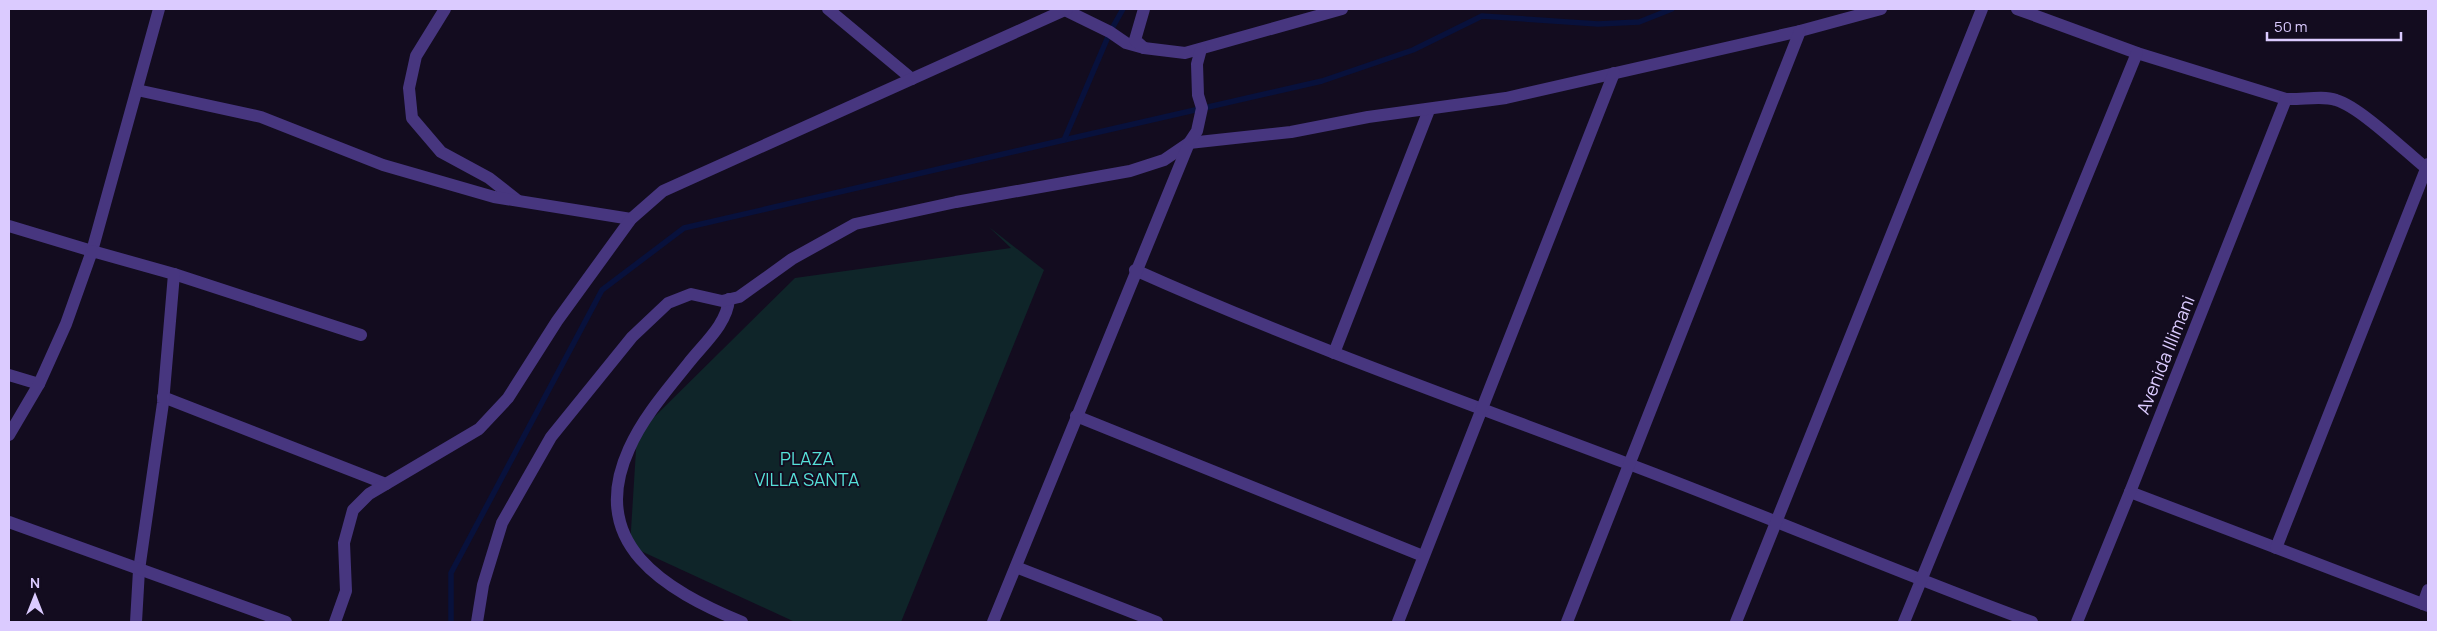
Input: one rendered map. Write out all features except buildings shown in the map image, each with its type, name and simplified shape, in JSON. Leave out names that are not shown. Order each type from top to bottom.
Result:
[{"type":"street","points":[[9,435],[39,384],[66,324],[92,251],[159,9]]},
{"type":"street","points":[[445,9],[416,56],[409,88],[412,118],[442,152],[489,178],[518,201]]},
{"type":"street","points":[[828,9],[912,79]]},
{"type":"street","points":[[336,622],[346,591],[344,543],[353,510],[369,494],[479,429],[508,398],[557,321],[631,219],[663,191],[1065,9],[1110,32],[1126,43],[1144,48],[1184,53],[1342,9]]},
{"type":"street","points":[[1144,9],[1135,40],[1144,48]]},
{"type":"street","points":[[477,622],[483,586],[502,523],[551,437],[632,337],[668,303],[691,294],[722,301],[739,297],[792,260],[855,224],[956,202],[1130,171],[1164,160],[1188,143],[1292,132],[1368,118],[1506,98],[1800,31],[1881,9]]},
{"type":"street","points":[[1736,622],[1982,9]]},
{"type":"street","points":[[2017,9],[2137,53],[2286,99],[2304,100],[2322,97],[2337,100],[2356,110],[2427,166],[2276,548]]},
{"type":"street","points":[[1567,622],[1800,31]]},
{"type":"street","points":[[993,622],[1135,270],[1188,143],[1196,131],[1202,108],[1198,95],[1197,64],[1201,49]]},
{"type":"street","points":[[1904,622],[2137,53]]},
{"type":"street","points":[[1398,622],[1614,73]]},
{"type":"street","points":[[137,90],[261,118],[383,165],[494,197],[631,219]]},
{"type":"street","name":"Avenida Illimani","points":[[2076,622],[2130,492],[2286,99]]},
{"type":"street","points":[[1334,353],[1429,110]]},
{"type":"street","points":[[9,226],[174,274],[361,335]]},
{"type":"street","points":[[1135,270],[1214,305],[1334,353],[1630,464],[1920,581],[2032,622]]},
{"type":"street","points":[[136,622],[139,570],[163,397],[174,274]]},
{"type":"street","points":[[729,299],[723,320],[676,378],[637,434],[623,462],[616,498],[619,525],[637,556],[684,593],[742,622]]},
{"type":"street","points":[[9,375],[39,384]]},
{"type":"street","points":[[163,397],[386,484]]},
{"type":"street","points":[[1076,416],[1423,556]]},
{"type":"street","points":[[2130,492],[2425,605],[2428,590]]},
{"type":"street","points":[[9,522],[286,622]]},
{"type":"street","points":[[1016,566],[1157,622]]},
{"type":"green space","name":"PLAZA VILLA SANTA","points":[[989,227],[1044,270],[901,622],[795,622],[630,546],[637,434],[795,278],[1011,248]]},
{"type":"waterway","points":[[451,622],[451,573],[602,290],[684,228],[1064,140],[1110,32],[1123,9]]},
{"type":"waterway","points":[[1064,140],[1322,81],[1413,50],[1482,16],[1598,24],[1639,22],[1672,9]]}]
